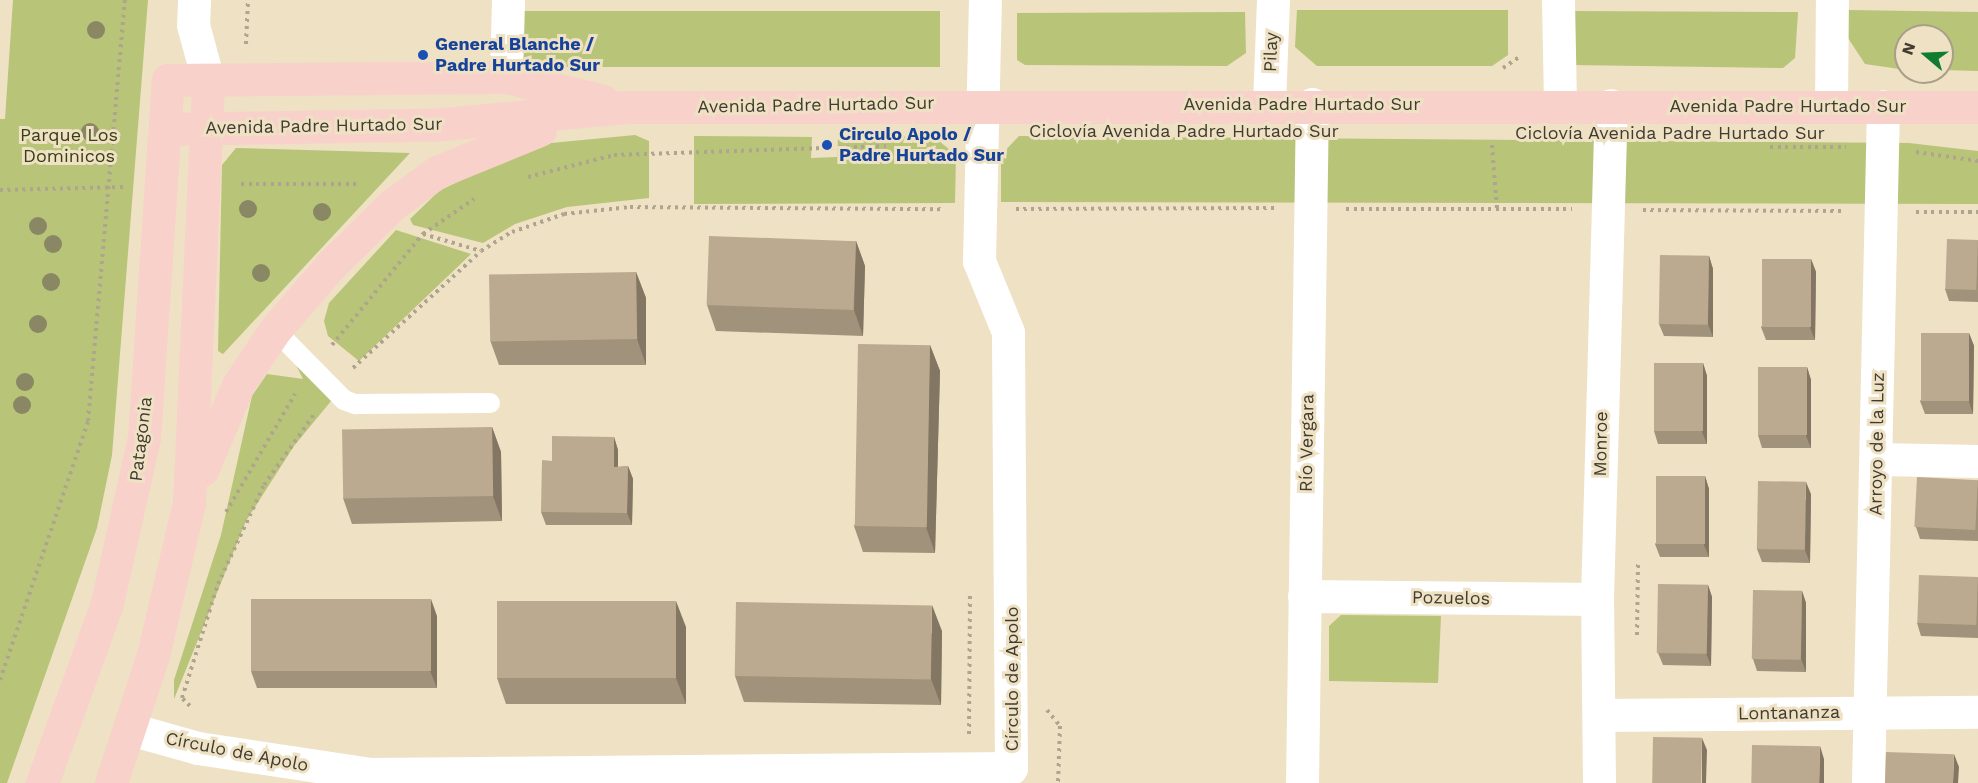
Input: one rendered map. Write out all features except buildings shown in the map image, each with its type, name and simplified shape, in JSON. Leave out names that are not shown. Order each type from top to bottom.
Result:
[{"type":"main road","name":"Avenida Padre Hurtado Sur","points":[[168,80],[506,77],[626,106]]},
{"type":"main road","name":"Patagonia","points":[[42,783],[94,646],[134,494],[144,438],[168,80]]},
{"type":"main road","points":[[189,503],[208,80]]},
{"type":"main road","name":"Avenida Padre Hurtado Sur","points":[[165,129],[432,125],[626,106],[985,103],[1978,107]]},
{"type":"main road","points":[[111,783],[130,729],[189,503],[238,385],[275,330],[392,205],[437,172],[489,147],[626,106]]},
{"type":"street","points":[[506,77],[508,0]]},
{"type":"street","name":"Círculo de Apolo","points":[[130,729],[198,748],[369,774],[942,775],[1011,768],[1014,732],[1008,332],[979,261],[978,144],[985,103],[985,0]]},
{"type":"street","name":"Pilay","points":[[1269,104],[1273,0]]},
{"type":"street","points":[[1558,0],[1560,105]]},
{"type":"street","points":[[1831,106],[1832,0]]},
{"type":"street","points":[[168,80],[194,13]]},
{"type":"street","points":[[194,13],[208,80]]},
{"type":"street","name":"Río Vergara","points":[[1302,783],[1312,104]]},
{"type":"street","name":"Monroe","points":[[1599,783],[1597,599],[1611,105]]},
{"type":"street","name":"Arroyo de la Luz","points":[[1868,783],[1878,459],[1880,147],[1883,106]]},
{"type":"street","points":[[1878,459],[1978,461]]},
{"type":"street","name":"Pozuelos","points":[[1304,597],[1597,599]]},
{"type":"street","name":"Lontananza","points":[[1600,715],[1978,712]]},
{"type":"lane","points":[[275,330],[312,368],[355,404],[490,403]]},
{"type":"path","points":[[0,680],[88,421],[125,0]]},
{"type":"path","points":[[1490,70],[1514,62],[1521,46]]},
{"type":"path","name":"Ciclovía Avenida Padre Hurtado Sur","points":[[1481,145],[1504,145]]},
{"type":"path","points":[[1492,145],[1497,209]]},
{"type":"path","points":[[515,180],[614,155],[896,146]]},
{"type":"path","name":"Ciclovía Avenida Padre Hurtado Sur","points":[[1762,147],[1880,147],[1978,160]]},
{"type":"path","points":[[222,521],[312,368],[423,234],[484,192]]},
{"type":"path","points":[[392,205],[407,229],[481,251]]},
{"type":"path","points":[[969,733],[970,590]]},
{"type":"green space","name":"Parque Los Dominicos","points":[[13,0],[148,0],[112,455],[97,528],[7,783],[0,783],[0,119],[5,119]]},
{"type":"green space","points":[[1297,10],[1508,10],[1508,55],[1492,66],[1317,66],[1295,47]]},
{"type":"green space","points":[[1848,10],[1978,12],[1978,71],[1954,70],[1954,24],[1894,24],[1894,68],[1865,64],[1848,38]]},
{"type":"green space","points":[[518,11],[940,11],[940,67],[518,67]]},
{"type":"green space","points":[[1569,11],[1798,12],[1795,58],[1783,68],[1572,65]]},
{"type":"green space","points":[[1245,12],[1246,53],[1227,66],[1025,65],[1017,60],[1017,13]]},
{"type":"green space","points":[[635,135],[649,141],[649,198],[567,207],[515,224],[483,243],[413,225],[410,219],[439,191],[513,155],[551,143]]},
{"type":"green space","points":[[694,136],[812,137],[811,158],[837,157],[838,138],[933,136],[956,155],[955,203],[694,204]]},
{"type":"green space","points":[[1019,136],[1909,143],[1978,151],[1978,204],[1001,202],[1001,155]]},
{"type":"green space","points":[[236,148],[410,153],[223,354],[218,351],[222,165]]},
{"type":"green space","points":[[396,230],[471,254],[359,361],[328,336],[324,321],[329,303]]},
{"type":"green space","points":[[295,363],[336,395],[294,446],[246,521],[174,699],[174,680],[221,535],[252,396],[267,374],[303,379]]},
{"type":"green space","points":[[1341,615],[1441,616],[1438,683],[1329,681],[1329,626]]},
{"type":"place","name":"General Blanche / Padre Hurtado Sur","points":[[423,55]]},
{"type":"place","name":"Circulo Apolo / Padre Hurtado Sur","points":[[827,145]]}]
